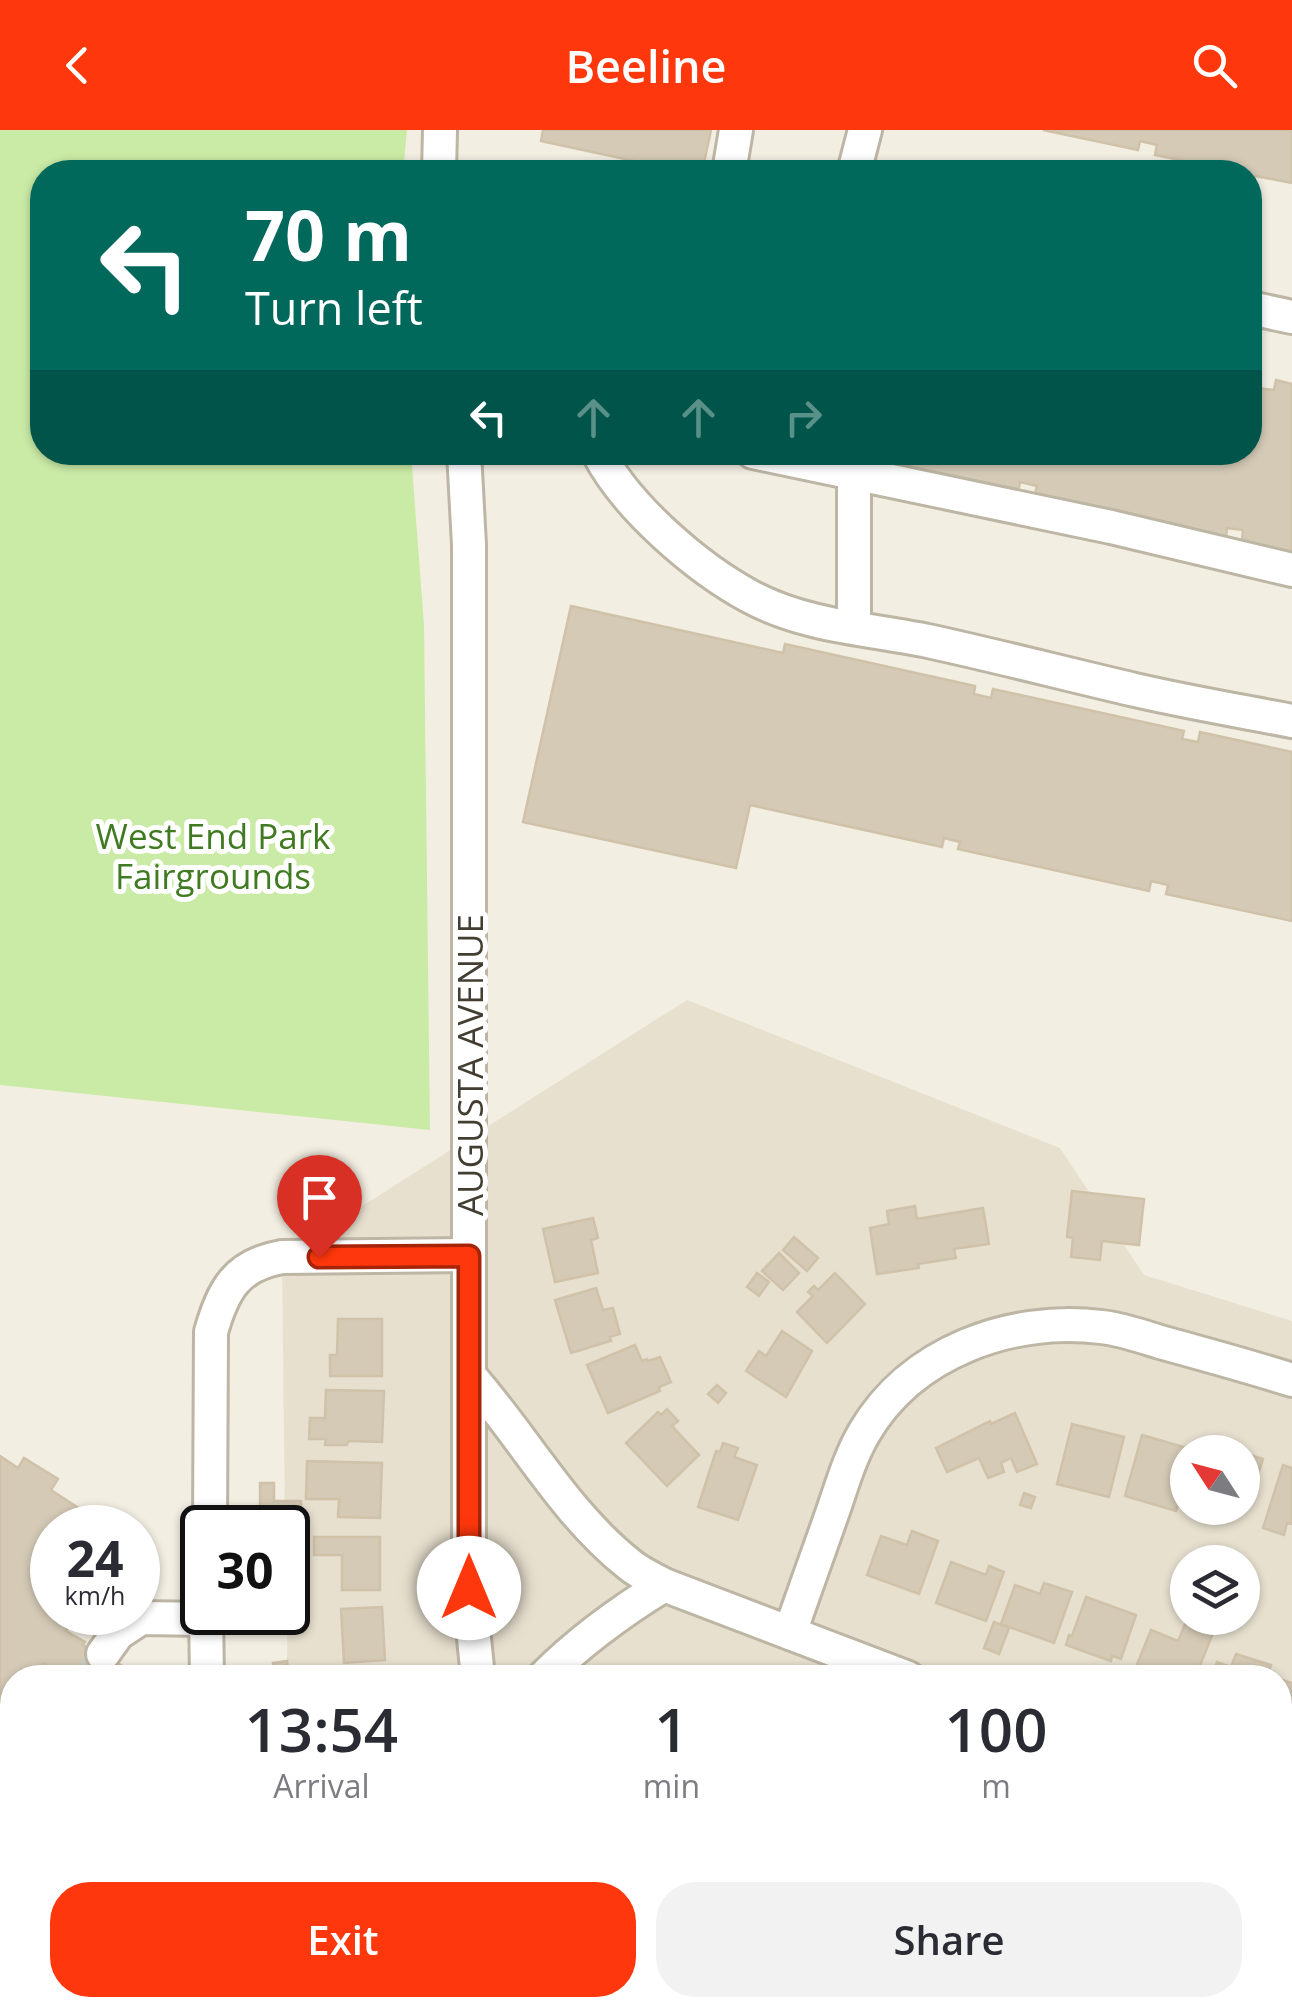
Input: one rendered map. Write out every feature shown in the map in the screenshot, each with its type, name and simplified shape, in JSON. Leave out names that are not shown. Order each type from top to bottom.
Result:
[{"type":"street","points":[[440,130],[440,160]]},
{"type":"street","points":[[731,160],[736,130]]},
{"type":"street","points":[[857,160],[865,130]]},
{"type":"street","points":[[1262,311],[1292,317]]},
{"type":"street","name":"AUGUSTA AVENUE","points":[[465,465],[470,546],[469,1588],[477,1665]]},
{"type":"street","points":[[606,465],[657,527],[702,566],[751,597],[790,614],[1292,721]]},
{"type":"street","points":[[812,465],[1111,527],[1292,570]]},
{"type":"street","points":[[854,474],[854,627]]},
{"type":"street","points":[[210,1505],[212,1332],[218,1306],[243,1272],[264,1260],[282,1257],[469,1256]]},
{"type":"street","points":[[790,1633],[864,1433],[910,1378],[945,1355],[985,1338],[1028,1327],[1071,1324],[1106,1327],[1292,1380]]},
{"type":"street","points":[[469,1375],[579,1516],[631,1566],[664,1586],[874,1665]]},
{"type":"street","points":[[556,1665],[616,1615],[664,1586]]},
{"type":"street","points":[[103,1654],[118,1633],[141,1618],[180,1617]]},
{"type":"street","points":[[206,1635],[207,1665]]},
{"type":"shaded area","points":[[687,1000],[1060,1148],[1144,1275],[1292,1321],[1292,1665],[287,1665],[287,1635],[310,1635],[310,1505],[285,1505],[282,1257]]},
{"type":"green space","name":"West End Park Fairgrounds","points":[[0,130],[407,130],[404,160],[30,160],[30,465],[412,465],[424,625],[430,1130],[0,1085]]},
{"type":"building","points":[[543,130],[711,130],[705,160],[629,160],[541,141]]},
{"type":"building","points":[[1043,130],[1292,130],[1292,183],[1262,177],[1262,160],[1180,160],[1155,155],[1157,145],[1140,141],[1138,150]]},
{"type":"building","points":[[1276,380],[1292,384],[1292,552],[1242,541],[1243,530],[1227,528],[1226,537],[1034,497],[1037,486],[1020,482],[1018,492],[892,465],[1262,465],[1262,389],[1274,390]]},
{"type":"building","points":[[571,606],[783,653],[785,644],[975,686],[974,694],[991,698],[993,689],[1184,731],[1182,739],[1198,742],[1200,732],[1292,752],[1292,921],[1166,894],[1168,885],[1151,881],[1149,891],[958,849],[960,842],[944,838],[942,847],[750,805],[736,868],[523,822]]},
{"type":"building","points":[[1072,1191],[1144,1199],[1139,1245],[1102,1241],[1100,1260],[1071,1257],[1073,1238],[1067,1237]]},
{"type":"building","points":[[915,1206],[917,1219],[983,1208],[989,1244],[954,1249],[956,1258],[918,1264],[919,1268],[877,1274],[870,1228],[889,1224],[887,1211]]},
{"type":"building","points":[[593,1218],[598,1238],[591,1240],[598,1273],[555,1282],[543,1229]]},
{"type":"building","points":[[794,1237],[818,1258],[807,1271],[783,1250]]},
{"type":"building","points":[[779,1253],[799,1273],[783,1290],[762,1271]]},
{"type":"building","points":[[757,1273],[769,1282],[759,1296],[747,1287]]},
{"type":"building","points":[[835,1273],[865,1304],[827,1343],[797,1312],[813,1296],[808,1292],[814,1286],[818,1290]]},
{"type":"building","points":[[596,1288],[603,1310],[613,1308],[620,1334],[610,1337],[611,1341],[571,1353],[555,1300]]},
{"type":"building","points":[[338,1319],[382,1319],[382,1376],[330,1376],[330,1355],[337,1355]]},
{"type":"building","points":[[782,1331],[812,1351],[786,1397],[746,1371],[759,1351],[766,1356]]},
{"type":"building","points":[[635,1345],[642,1361],[660,1357],[671,1382],[659,1387],[660,1391],[608,1413],[587,1365]]},
{"type":"building","points":[[717,1385],[726,1393],[718,1403],[708,1394]]},
{"type":"building","points":[[326,1390],[384,1391],[382,1442],[325,1445],[326,1439],[309,1439],[310,1418],[325,1418]]},
{"type":"building","points":[[667,1409],[678,1421],[672,1426],[699,1455],[667,1486],[626,1443],[658,1412],[661,1415]]},
{"type":"building","points":[[1015,1413],[1037,1464],[1017,1472],[1011,1458],[1001,1463],[1004,1472],[988,1478],[979,1458],[947,1472],[936,1448]]},
{"type":"building","points":[[1072,1424],[1124,1437],[1109,1497],[1057,1484]]},
{"type":"building","points":[[1142,1435],[1170,1443],[1170,1509],[1125,1496]]},
{"type":"building","points":[[723,1443],[738,1448],[734,1457],[757,1465],[738,1520],[698,1507],[716,1451],[720,1452]]},
{"type":"building","points":[[0,1456],[18,1468],[24,1458],[58,1479],[51,1490],[74,1505],[30,1505],[30,1635],[73,1635],[85,1642],[83,1645],[121,1665],[0,1665]]},
{"type":"building","points":[[307,1461],[382,1463],[380,1518],[338,1517],[339,1499],[306,1499]]},
{"type":"building","points":[[1283,1465],[1292,1468],[1292,1524],[1287,1523],[1284,1535],[1263,1528]]},
{"type":"building","points":[[260,1483],[274,1483],[274,1501],[301,1501],[301,1505],[260,1505]]},
{"type":"building","points":[[1024,1493],[1035,1497],[1031,1508],[1020,1505]]},
{"type":"building","points":[[912,1531],[938,1541],[919,1594],[867,1575],[881,1536],[907,1545]]},
{"type":"building","points":[[314,1537],[380,1537],[380,1590],[342,1590],[342,1555],[314,1555]]},
{"type":"building","points":[[951,1562],[986,1575],[989,1566],[1004,1572],[986,1621],[936,1603]]},
{"type":"building","points":[[1044,1583],[1072,1592],[1054,1643],[1001,1624],[1015,1585],[1040,1594]]},
{"type":"building","points":[[1086,1597],[1136,1615],[1121,1659],[1112,1656],[1111,1661],[1066,1645]]},
{"type":"building","points":[[382,1607],[385,1660],[344,1663],[341,1609]]},
{"type":"building","points":[[994,1622],[1009,1628],[999,1654],[984,1648]]},
{"type":"building","points":[[1151,1630],[1178,1641],[1181,1635],[1212,1635],[1200,1665],[1137,1665]]},
{"type":"building","points":[[1236,1654],[1271,1665],[1232,1665]]},
{"type":"tunnel","points":[[96,1665],[103,1654]]},
{"type":"route","points":[[319,1257],[469,1256],[469,1588]]}]
